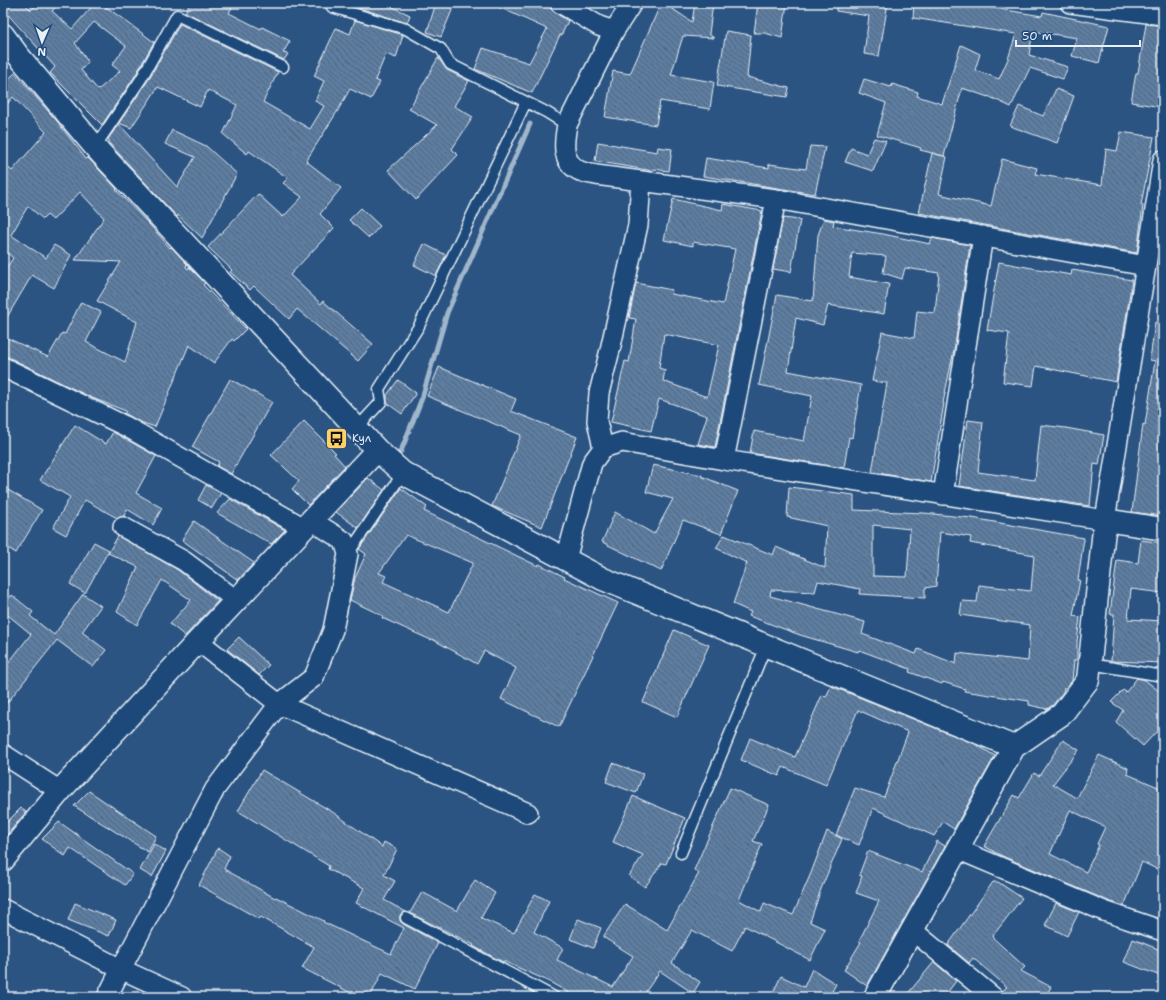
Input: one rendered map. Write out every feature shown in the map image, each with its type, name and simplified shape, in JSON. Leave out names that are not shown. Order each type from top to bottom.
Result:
[{"type":"street","points":[[560,3],[599,26],[614,31]]},
{"type":"street","points":[[632,3],[614,31],[567,125],[564,142],[567,161],[578,170],[596,175],[776,199],[1146,266]]},
{"type":"street","points":[[1070,3],[1163,15]]},
{"type":"street","points":[[3,35],[95,147],[377,450],[403,473],[603,579],[1014,747]]},
{"type":"street","points":[[875,997],[1014,747],[1062,714],[1088,680],[1104,520],[1163,160]]},
{"type":"street","points":[[603,448],[597,421],[599,393],[622,301],[638,225],[641,181]]},
{"type":"street","points":[[724,460],[776,199]]},
{"type":"street","points":[[943,495],[983,236]]},
{"type":"street","points":[[3,367],[127,427],[308,524],[344,541],[348,554],[333,630],[314,677],[279,704],[215,789],[107,997]]},
{"type":"street","points":[[566,559],[592,463],[603,448],[622,442],[724,460],[1163,529]]},
{"type":"street","points":[[3,860],[60,790],[198,640],[377,450]]},
{"type":"street","points":[[124,527],[184,561],[236,600]]},
{"type":"street","points":[[198,640],[279,704],[528,814]]},
{"type":"street","points":[[3,754],[60,790]]},
{"type":"street","points":[[957,849],[1104,911],[1163,931]]},
{"type":"street","points":[[3,909],[121,969],[182,997]]},
{"type":"street","points":[[912,930],[993,997]]},
{"type":"lane","points":[[332,7],[406,29],[441,49],[450,64],[546,112],[567,125]]},
{"type":"lane","points":[[95,147],[141,79],[177,15],[283,67]]},
{"type":"lane","points":[[357,428],[381,402],[379,389],[420,326],[526,102]]},
{"type":"lane","points":[[348,554],[403,473]]},
{"type":"lane","points":[[681,854],[766,646]]},
{"type":"lane","points":[[1090,664],[1163,676]]},
{"type":"lane","points":[[406,918],[554,997]]},
{"type":"building","points":[[3,3],[24,3],[31,10],[38,3],[60,3],[52,11],[72,29],[95,3],[101,3],[154,42],[135,76],[102,125],[50,73],[55,67],[3,9]],"holes":[[[94,22],[126,46],[112,65],[120,71],[98,90],[81,70],[88,62],[75,43]]]},
{"type":"building","points":[[190,3],[234,3],[229,13],[290,41],[283,53],[288,54],[284,60],[185,12]]},
{"type":"building","points":[[361,3],[384,3],[410,15],[407,23],[359,8]]},
{"type":"building","points":[[436,3],[455,3],[441,37],[427,32]]},
{"type":"building","points":[[490,3],[549,3],[550,8],[554,12],[568,21],[532,93],[475,69],[483,48],[529,63],[547,29]]},
{"type":"building","points":[[661,3],[664,3],[692,22],[695,3],[713,3],[709,34],[714,38],[683,36],[671,75],[714,82],[710,109],[660,101],[656,125],[605,117],[613,71],[630,74]]},
{"type":"building","points":[[758,3],[787,3],[782,38],[765,33],[754,33]]},
{"type":"building","points":[[837,3],[888,3],[879,56],[864,54],[869,16],[836,11]]},
{"type":"building","points":[[914,3],[963,3],[1042,16],[1043,12],[1109,26],[1099,63],[1072,56],[1077,38],[1033,31],[1029,55],[1068,67],[1063,79],[1030,68],[1011,107],[988,96],[962,88],[944,156],[920,150],[921,148],[877,135],[886,103],[859,93],[864,79],[891,87],[892,84],[918,92],[917,96],[942,104],[961,45],[980,54],[975,70],[999,79],[1008,59],[1016,34],[913,18]]},
{"type":"building","points":[[355,20],[403,35],[396,58],[386,54],[375,80],[380,82],[371,99],[350,89],[306,161],[341,188],[320,214],[334,228],[290,275],[321,304],[323,301],[373,344],[358,361],[297,309],[289,319],[254,286],[250,290],[230,272],[232,270],[208,247],[258,194],[283,217],[302,197],[283,183],[288,178],[249,151],[247,154],[223,134],[237,105],[208,90],[200,107],[158,87],[131,128],[119,123],[147,82],[180,24],[278,72],[263,102],[310,129],[324,106],[315,101],[324,81],[314,76],[336,28],[350,34]]},
{"type":"building","points":[[1146,24],[1163,26],[1163,95],[1161,107],[1131,102],[1136,73],[1138,73]]},
{"type":"building","points":[[726,31],[751,35],[747,77],[789,88],[787,97],[717,86]]},
{"type":"building","points":[[438,58],[447,70],[469,81],[454,106],[473,117],[452,149],[458,155],[416,200],[388,170],[437,125],[409,109]]},
{"type":"building","points":[[15,73],[56,120],[86,159],[88,158],[170,248],[171,247],[187,264],[186,267],[188,269],[189,267],[205,283],[203,285],[246,329],[234,341],[232,339],[214,363],[189,345],[155,427],[140,422],[124,413],[126,411],[92,398],[8,357],[3,356],[3,336],[48,357],[62,333],[65,334],[81,302],[101,312],[86,342],[125,362],[137,322],[97,301],[121,262],[75,260],[104,218],[80,192],[53,220],[47,215],[43,219],[28,206],[11,235],[46,258],[54,245],[71,255],[54,288],[32,275],[3,324],[3,273],[13,258],[3,249],[3,163],[12,171],[46,132],[13,97],[3,109],[3,84]]},
{"type":"building","points":[[1056,89],[1074,96],[1057,143],[1010,126],[1019,106],[1043,116]]},
{"type":"building","points":[[119,124],[177,187],[195,157],[165,144],[172,130],[206,146],[237,174],[202,238],[178,215],[177,217],[108,142],[110,141],[108,139]]},
{"type":"building","points":[[1121,132],[1154,137],[1141,205],[1143,205],[1137,253],[919,213],[932,153],[947,157],[939,194],[991,206],[1002,159],[1037,168],[1035,174],[1102,185],[1106,149],[1117,151]]},
{"type":"building","points":[[874,138],[886,141],[873,171],[845,162],[851,148],[867,154]]},
{"type":"building","points":[[598,142],[657,152],[658,147],[672,149],[669,171],[653,169],[653,171],[595,161]]},
{"type":"building","points":[[810,146],[825,147],[815,194],[703,176],[706,158],[769,168],[769,164],[806,169]]},
{"type":"building","points":[[673,199],[722,210],[723,204],[762,211],[715,447],[698,444],[707,416],[659,399],[651,431],[611,422],[625,361],[629,362],[636,319],[629,318],[636,283],[672,290],[671,294],[723,304],[735,249],[693,242],[693,246],[664,240]],"holes":[[[664,334],[719,345],[707,397],[663,381],[665,370],[659,368]]]},
{"type":"building","points":[[361,208],[380,226],[369,238],[349,220]]},
{"type":"building","points":[[783,218],[800,220],[791,272],[773,269]]},
{"type":"building","points":[[824,219],[834,221],[833,226],[883,234],[930,244],[932,238],[970,245],[955,345],[943,403],[931,482],[872,472],[887,383],[872,381],[882,332],[914,338],[917,311],[935,313],[939,273],[905,268],[902,279],[883,273],[886,256],[852,253],[849,277],[889,284],[884,314],[828,305],[823,325],[796,318],[788,371],[861,385],[852,438],[849,437],[844,468],[750,453],[754,431],[804,441],[812,396],[759,385],[777,295],[813,301],[818,235]]},
{"type":"building","points":[[424,244],[446,255],[436,276],[414,265]]},
{"type":"building","points":[[999,262],[1071,275],[1072,270],[1132,280],[1116,382],[1036,366],[1033,386],[1003,382],[1009,333],[987,330]]},
{"type":"building","points":[[1155,322],[1163,323],[1163,516],[1132,512],[1143,424],[1145,425],[1155,361],[1150,360]]},
{"type":"building","points":[[439,367],[516,399],[511,411],[577,437],[542,527],[492,506],[521,435],[427,396]]},
{"type":"building","points":[[230,379],[272,402],[231,474],[217,466],[219,462],[192,447]]},
{"type":"building","points":[[398,380],[416,393],[402,414],[387,403],[387,395]]},
{"type":"building","points":[[968,420],[983,422],[978,472],[1035,480],[1041,425],[1104,435],[1099,465],[1094,464],[1090,506],[959,486]]},
{"type":"building","points":[[304,421],[336,453],[334,454],[345,466],[308,505],[292,489],[299,481],[271,455]]},
{"type":"building","points":[[75,425],[106,444],[113,432],[156,456],[136,493],[162,508],[153,525],[127,509],[124,516],[117,518],[85,500],[66,535],[53,528],[70,497],[40,480]]},
{"type":"building","points":[[653,465],[702,475],[701,476],[738,491],[721,534],[683,520],[661,571],[602,542],[615,512],[654,534],[673,499],[646,492]]},
{"type":"building","points":[[368,478],[384,490],[358,528],[336,512]]},
{"type":"building","points":[[206,485],[221,493],[212,508],[198,500]]},
{"type":"building","points":[[3,487],[42,510],[16,553],[3,545]]},
{"type":"building","points":[[789,487],[854,495],[854,510],[924,513],[972,518],[1084,538],[1078,580],[1080,580],[1073,616],[1080,617],[1077,642],[1077,660],[1074,660],[1072,681],[1066,688],[1064,688],[1063,692],[1053,705],[1047,709],[1029,705],[1029,701],[964,691],[965,689],[943,682],[942,684],[909,672],[910,669],[859,650],[858,652],[800,635],[749,616],[751,612],[733,604],[747,563],[716,548],[724,535],[773,555],[776,547],[825,568],[827,526],[787,517]],"holes":[[[873,525],[910,529],[907,577],[873,576]],[[940,532],[971,537],[970,543],[1034,555],[1031,591],[979,585],[977,602],[962,601],[960,615],[1030,625],[1028,661],[957,653],[956,664],[918,649],[916,654],[862,634],[865,622],[770,596],[771,590],[815,592],[818,581],[860,589],[859,594],[925,598],[925,588],[936,586]]]},
{"type":"building","points":[[401,488],[427,507],[424,511],[538,566],[539,564],[565,577],[564,578],[618,603],[559,727],[501,699],[516,668],[484,651],[477,664],[432,639],[431,640],[382,618],[383,616],[350,600],[355,578],[366,554],[359,549]],"holes":[[[406,535],[473,563],[449,612],[383,582],[386,576],[379,573]]]},
{"type":"building","points":[[230,499],[285,530],[271,544],[217,513]]},
{"type":"building","points":[[194,521],[254,563],[238,580],[182,540]]},
{"type":"building","points":[[118,536],[178,570],[218,601],[185,636],[170,624],[191,600],[162,580],[137,625],[117,612],[138,567],[108,553]]},
{"type":"building","points":[[1141,540],[1163,543],[1163,593],[1131,589],[1128,619],[1163,621],[1163,663],[1111,661],[1114,614],[1110,614],[1117,560],[1138,563]]},
{"type":"building","points":[[94,542],[109,550],[85,593],[70,584]]},
{"type":"building","points":[[83,594],[101,606],[82,632],[106,650],[93,667],[57,640],[3,708],[3,670],[31,634],[3,611],[3,606],[12,595],[33,612],[30,616],[54,635]]},
{"type":"building","points":[[674,630],[709,645],[677,717],[643,702]]},
{"type":"building","points":[[239,637],[269,665],[259,675],[227,649]]},
{"type":"building","points":[[1137,678],[1145,680],[1163,694],[1163,734],[1156,732],[1143,746],[1116,722],[1123,710],[1111,702],[1123,690],[1126,692]]},
{"type":"building","points":[[831,686],[975,744],[995,756],[954,829],[943,822],[934,836],[873,808],[859,845],[836,835],[855,788],[884,797],[908,732],[858,710],[826,785],[783,767],[779,776],[741,760],[750,738],[795,757],[822,695],[826,697]]},
{"type":"building","points":[[1063,740],[1079,750],[1053,784],[1077,798],[1099,755],[1128,768],[1127,774],[1163,789],[1163,872],[1142,862],[1124,906],[1108,901],[1000,855],[984,846],[1014,795],[1019,798],[1034,773],[1039,776]],"holes":[[[1070,810],[1105,827],[1097,844],[1099,845],[1086,872],[1050,854]]]},
{"type":"building","points":[[613,763],[643,774],[636,793],[606,782]]},
{"type":"building","points":[[262,770],[334,813],[382,847],[384,842],[397,849],[384,875],[395,881],[384,900],[406,912],[400,915],[400,921],[403,924],[438,943],[415,989],[382,973],[370,997],[347,997],[349,992],[302,968],[314,947],[261,917],[259,919],[199,885],[218,848],[230,856],[224,869],[275,898],[276,897],[324,921],[323,922],[391,954],[404,928],[356,903],[364,888],[328,869],[329,866],[238,811]]},
{"type":"building","points":[[730,788],[769,805],[753,841],[762,844],[739,900],[761,912],[764,903],[793,915],[827,831],[842,839],[821,889],[810,922],[825,929],[810,960],[745,926],[732,951],[692,930],[672,963],[700,982],[693,993],[660,971],[642,997],[576,997],[548,981],[497,959],[473,946],[474,945],[410,913],[422,892],[457,911],[475,880],[495,893],[481,918],[514,933],[535,894],[549,901],[534,932],[563,948],[557,960],[613,987],[633,956],[603,937],[625,904],[667,930],[699,873],[694,870]]},
{"type":"building","points":[[89,791],[156,836],[148,852],[74,806]]},
{"type":"building","points":[[633,796],[685,818],[666,864],[662,863],[645,887],[629,876],[643,855],[613,842]]},
{"type":"building","points":[[21,808],[26,812],[3,840],[3,826]]},
{"type":"building","points":[[59,822],[133,874],[125,885],[70,848],[65,856],[42,839]]},
{"type":"building","points":[[937,841],[945,846],[867,986],[844,970],[861,942],[859,941],[879,901],[856,893],[862,876],[859,875],[868,851],[922,872]]},
{"type":"building","points":[[154,844],[166,851],[152,877],[140,870]]},
{"type":"building","points":[[993,882],[998,882],[1022,898],[992,937],[1025,967],[1021,971],[1051,987],[1045,997],[1004,997],[1002,991],[1007,987],[973,958],[969,963],[948,945]]},
{"type":"building","points":[[75,903],[116,920],[109,936],[68,920]]},
{"type":"building","points":[[1056,903],[1079,912],[1067,936],[1045,925]]},
{"type":"building","points":[[578,919],[601,928],[593,948],[570,939]]},
{"type":"building","points":[[1133,939],[1163,951],[1163,977],[1124,962]]},
{"type":"building","points":[[934,962],[956,981],[944,997],[905,997]]},
{"type":"building","points":[[812,969],[836,984],[829,997],[771,997],[781,976],[804,987]]},
{"type":"waterway","points":[[393,458],[401,451],[422,398],[447,313],[530,124]]},
{"type":"place","name":"Кул","points":[[337,438]]}]
